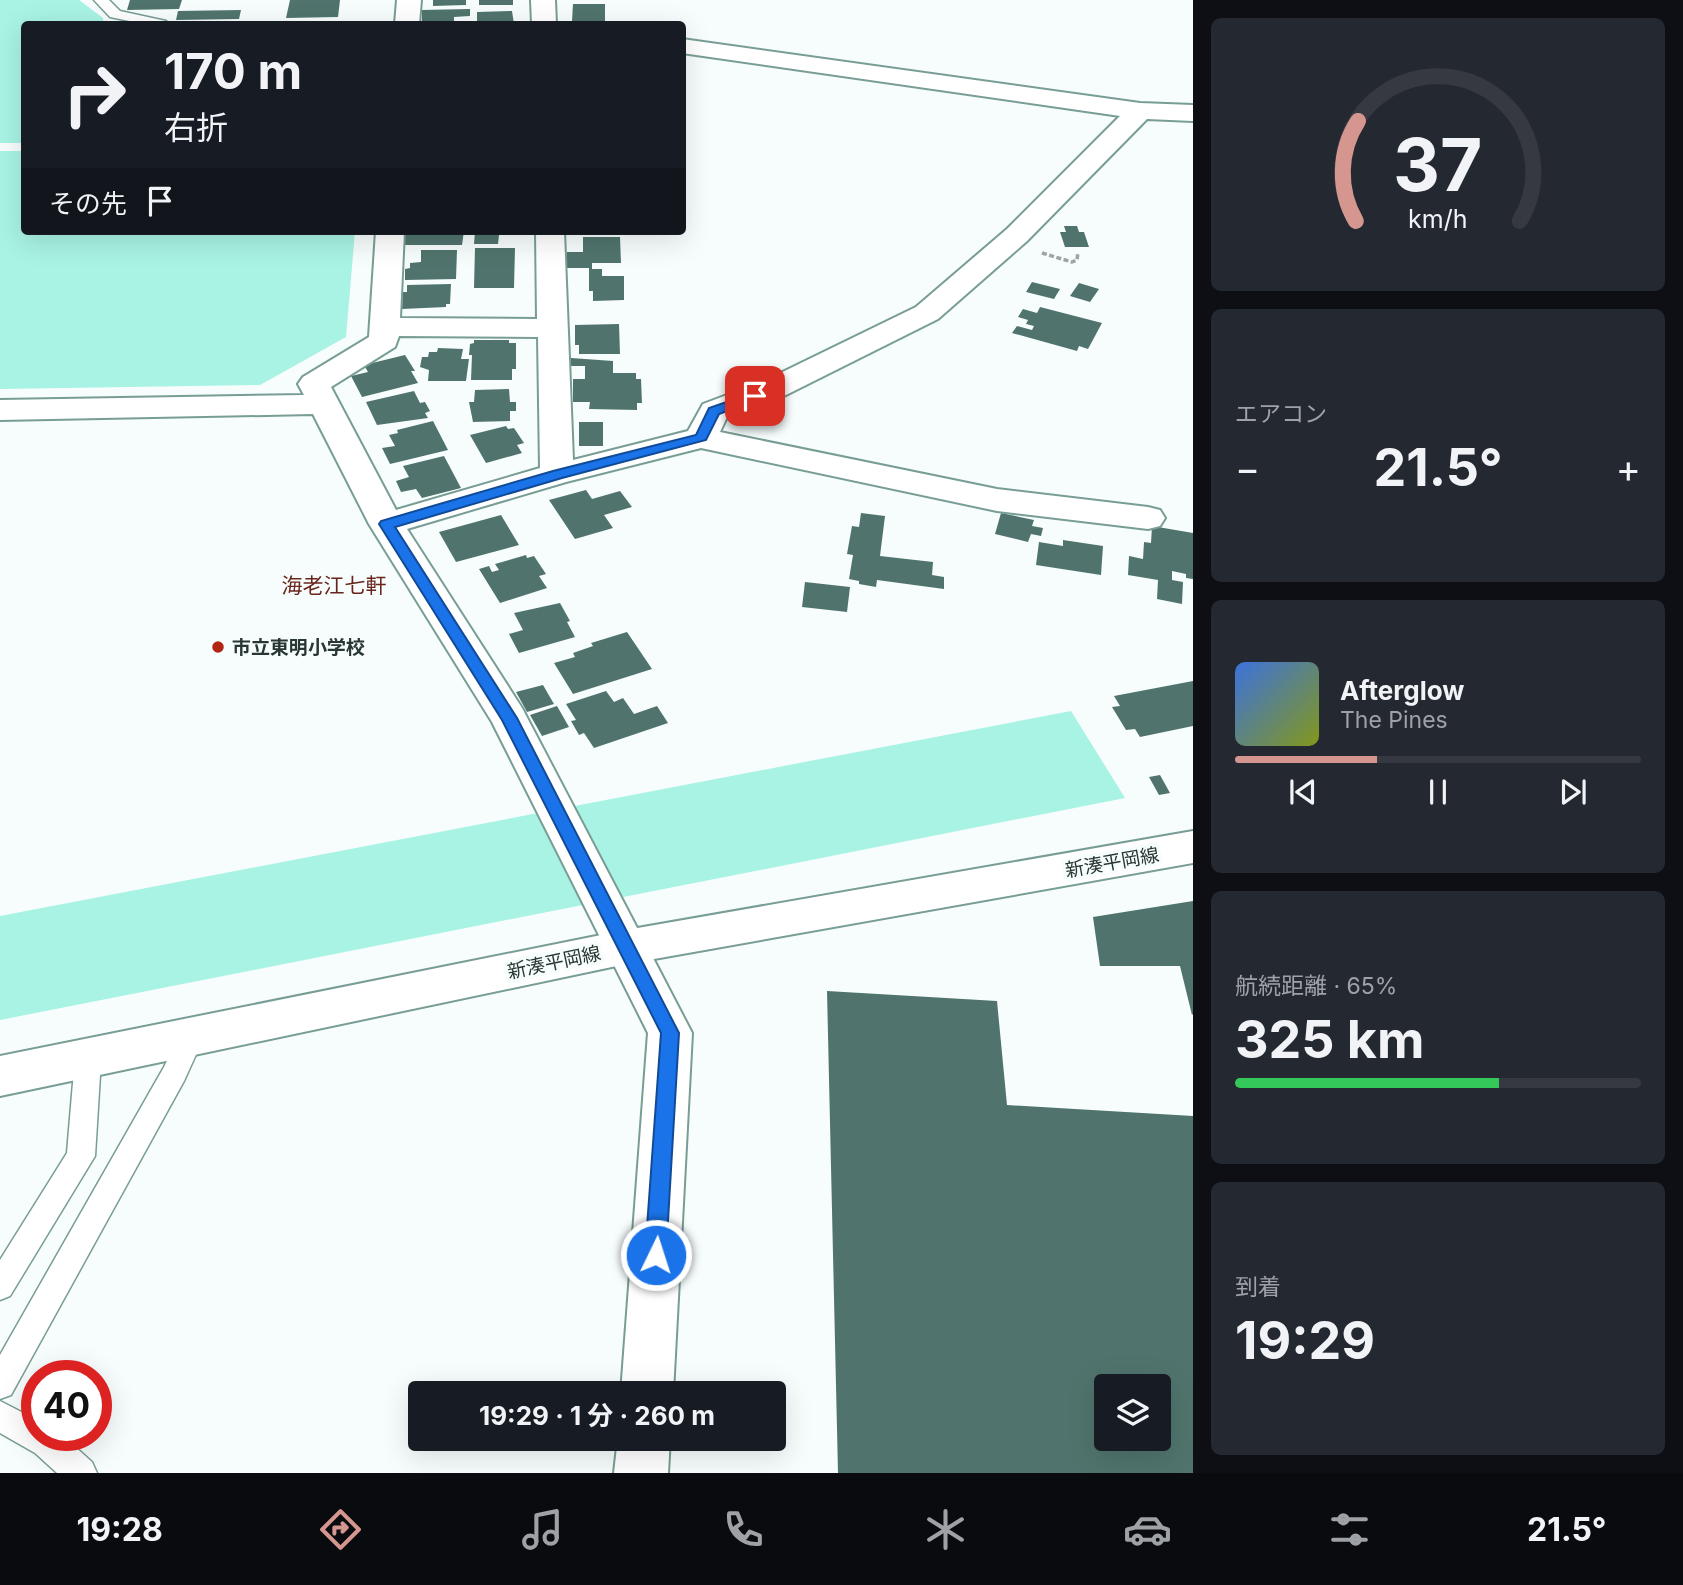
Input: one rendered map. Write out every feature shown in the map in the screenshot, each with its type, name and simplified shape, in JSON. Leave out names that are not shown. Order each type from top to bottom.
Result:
[{"type":"street","points":[[407,21],[409,0]]},
{"type":"street","points":[[543,0],[544,21]]},
{"type":"street","points":[[686,47],[1140,111],[1193,113]]},
{"type":"street","points":[[701,438],[714,411],[775,388],[927,313],[1017,235],[1140,111]]},
{"type":"street","points":[[390,235],[384,341],[314,384],[386,524],[509,718],[670,1033],[648,1381]]},
{"type":"street","points":[[550,235],[557,474]]},
{"type":"street","points":[[383,327],[553,328]]},
{"type":"street","points":[[0,410],[324,404]]},
{"type":"street","points":[[386,524],[557,474],[701,438],[997,500],[1148,518]]},
{"type":"street","name":"新湊平岡線","points":[[0,1076],[626,947],[1193,847]]},
{"type":"street","points":[[641,1473],[643,1451]]},
{"type":"lane","points":[[101,0],[115,13],[148,21]]},
{"type":"lane","points":[[0,1384],[175,1073],[191,1037]]},
{"type":"lane","points":[[0,1286],[81,1156],[88,1059]]},
{"type":"lane","points":[[0,1416],[46,1442],[81,1473]]},
{"type":"green space","points":[[0,0],[79,0],[104,21],[21,21],[21,143],[0,143]]},
{"type":"green space","points":[[0,151],[21,151],[21,235],[355,235],[346,337],[260,385],[0,389]]},
{"type":"green space","points":[[1071,711],[1125,798],[0,1020],[0,916]]},
{"type":"building","points":[[130,0],[182,0],[179,9],[127,10]]},
{"type":"building","points":[[290,0],[340,0],[338,17],[286,18]]},
{"type":"building","points":[[433,0],[466,0],[466,5],[433,6]]},
{"type":"building","points":[[479,0],[513,0],[513,5],[479,5]]},
{"type":"building","points":[[573,4],[605,4],[605,21],[572,21]]},
{"type":"building","points":[[470,9],[470,16],[454,17],[454,21],[422,21],[422,10]]},
{"type":"building","points":[[241,10],[239,19],[176,20],[178,11]]},
{"type":"building","points":[[512,11],[514,21],[477,21],[477,12]]},
{"type":"building","points":[[1064,226],[1077,226],[1079,232],[1084,232],[1089,247],[1065,247],[1060,232],[1066,232]]},
{"type":"building","points":[[404,235],[463,235],[462,245],[403,245]]},
{"type":"building","points":[[475,235],[499,235],[498,244],[474,244]]},
{"type":"building","points":[[583,237],[620,237],[621,263],[592,263],[592,269],[602,269],[602,276],[624,276],[624,300],[593,301],[593,291],[589,291],[589,268],[567,268],[567,252],[583,252]]},
{"type":"building","points":[[475,248],[515,248],[514,288],[474,288]]},
{"type":"building","points":[[421,250],[457,250],[456,279],[405,280],[405,269],[410,268],[410,263],[421,262]]},
{"type":"building","points":[[1032,282],[1060,289],[1054,299],[1026,292]]},
{"type":"building","points":[[1079,283],[1099,289],[1090,302],[1070,296]]},
{"type":"building","points":[[451,284],[450,304],[446,304],[446,307],[402,309],[403,292],[407,292],[407,285]]},
{"type":"building","points":[[1040,307],[1102,323],[1088,349],[1079,346],[1077,351],[1012,333],[1017,326],[1032,330],[1034,326],[1026,324],[1028,320],[1018,317],[1023,309],[1037,313]]},
{"type":"building","points":[[619,324],[620,354],[579,354],[579,345],[575,345],[575,325]]},
{"type":"building","points":[[474,340],[509,340],[509,343],[516,343],[516,369],[512,369],[512,380],[471,380],[472,355],[469,355],[470,344],[474,343]]},
{"type":"building","points":[[438,348],[463,349],[461,359],[469,359],[466,381],[428,381],[429,370],[420,367],[422,357],[428,357],[429,352],[437,352]]},
{"type":"building","points":[[405,355],[415,371],[411,371],[418,383],[362,397],[351,376],[368,372],[364,365]]},
{"type":"building","points":[[571,358],[613,361],[613,373],[636,373],[636,379],[641,379],[642,403],[637,403],[637,410],[589,409],[590,402],[573,402],[573,379],[585,379],[585,366],[571,366]]},
{"type":"building","points":[[509,389],[510,402],[516,402],[516,411],[510,411],[510,421],[473,422],[469,402],[474,402],[475,390]]},
{"type":"building","points":[[414,391],[420,403],[425,402],[430,411],[425,413],[428,418],[377,425],[366,402]]},
{"type":"building","points":[[433,421],[448,450],[390,464],[382,448],[395,446],[389,435],[398,433],[397,430]]},
{"type":"building","points":[[579,422],[603,422],[603,446],[579,446]]},
{"type":"building","points":[[506,426],[508,429],[514,428],[524,443],[517,445],[522,453],[486,463],[470,435]]},
{"type":"building","points":[[444,456],[461,488],[422,498],[416,489],[401,492],[396,481],[409,477],[403,466]]},
{"type":"building","points":[[586,490],[592,499],[620,491],[632,507],[604,515],[613,528],[575,539],[549,500]]},
{"type":"building","points":[[861,513],[885,516],[880,556],[933,562],[932,575],[944,577],[944,589],[877,580],[876,587],[849,579],[853,555],[847,554],[852,526],[859,527]]},
{"type":"building","points":[[1001,513],[1034,520],[1032,526],[1043,528],[1041,536],[1031,534],[1028,542],[995,534]]},
{"type":"building","points":[[501,515],[519,545],[456,562],[439,532]]},
{"type":"building","points":[[1152,526],[1193,533],[1193,579],[1186,578],[1186,574],[1172,571],[1172,580],[1183,582],[1182,604],[1157,599],[1158,580],[1128,575],[1129,556],[1143,559],[1144,542],[1151,543]]},
{"type":"building","points":[[1063,540],[1103,546],[1101,575],[1036,565],[1039,542],[1063,546]]},
{"type":"building","points":[[526,555],[527,558],[534,556],[546,574],[539,576],[547,588],[500,603],[479,569],[489,566],[492,572],[499,570],[495,564]]},
{"type":"building","points":[[805,582],[850,587],[847,612],[802,607]]},
{"type":"building","points":[[560,603],[575,637],[519,653],[509,634],[523,630],[514,613]]},
{"type":"building","points":[[627,632],[652,669],[573,694],[554,663],[575,657],[573,653],[593,646],[591,643]]},
{"type":"building","points":[[1193,681],[1193,726],[1140,737],[1135,729],[1126,730],[1112,707],[1120,706],[1114,696]]},
{"type":"building","points":[[543,685],[554,704],[527,712],[516,692]]},
{"type":"building","points":[[606,691],[614,702],[623,698],[634,714],[657,706],[668,723],[594,748],[584,733],[579,735],[571,721],[576,720],[566,704]]},
{"type":"building","points":[[557,706],[569,727],[542,736],[530,715]]},
{"type":"building","points":[[1160,775],[1170,793],[1159,795],[1149,777]]},
{"type":"building","points":[[1193,901],[1192,1015],[1180,966],[1100,966],[1093,917]]},
{"type":"building","points":[[827,991],[997,1001],[1007,1105],[1193,1116],[1193,1473],[838,1473]]},
{"type":"place","name":"市立東明小学校","points":[[218,647]]},
{"type":"district","name":"海老江七軒","points":[[334,586]]},
{"type":"route","points":[[656,1255],[670,1033],[509,718],[386,524],[557,474],[701,438],[714,411],[755,396]]}]
